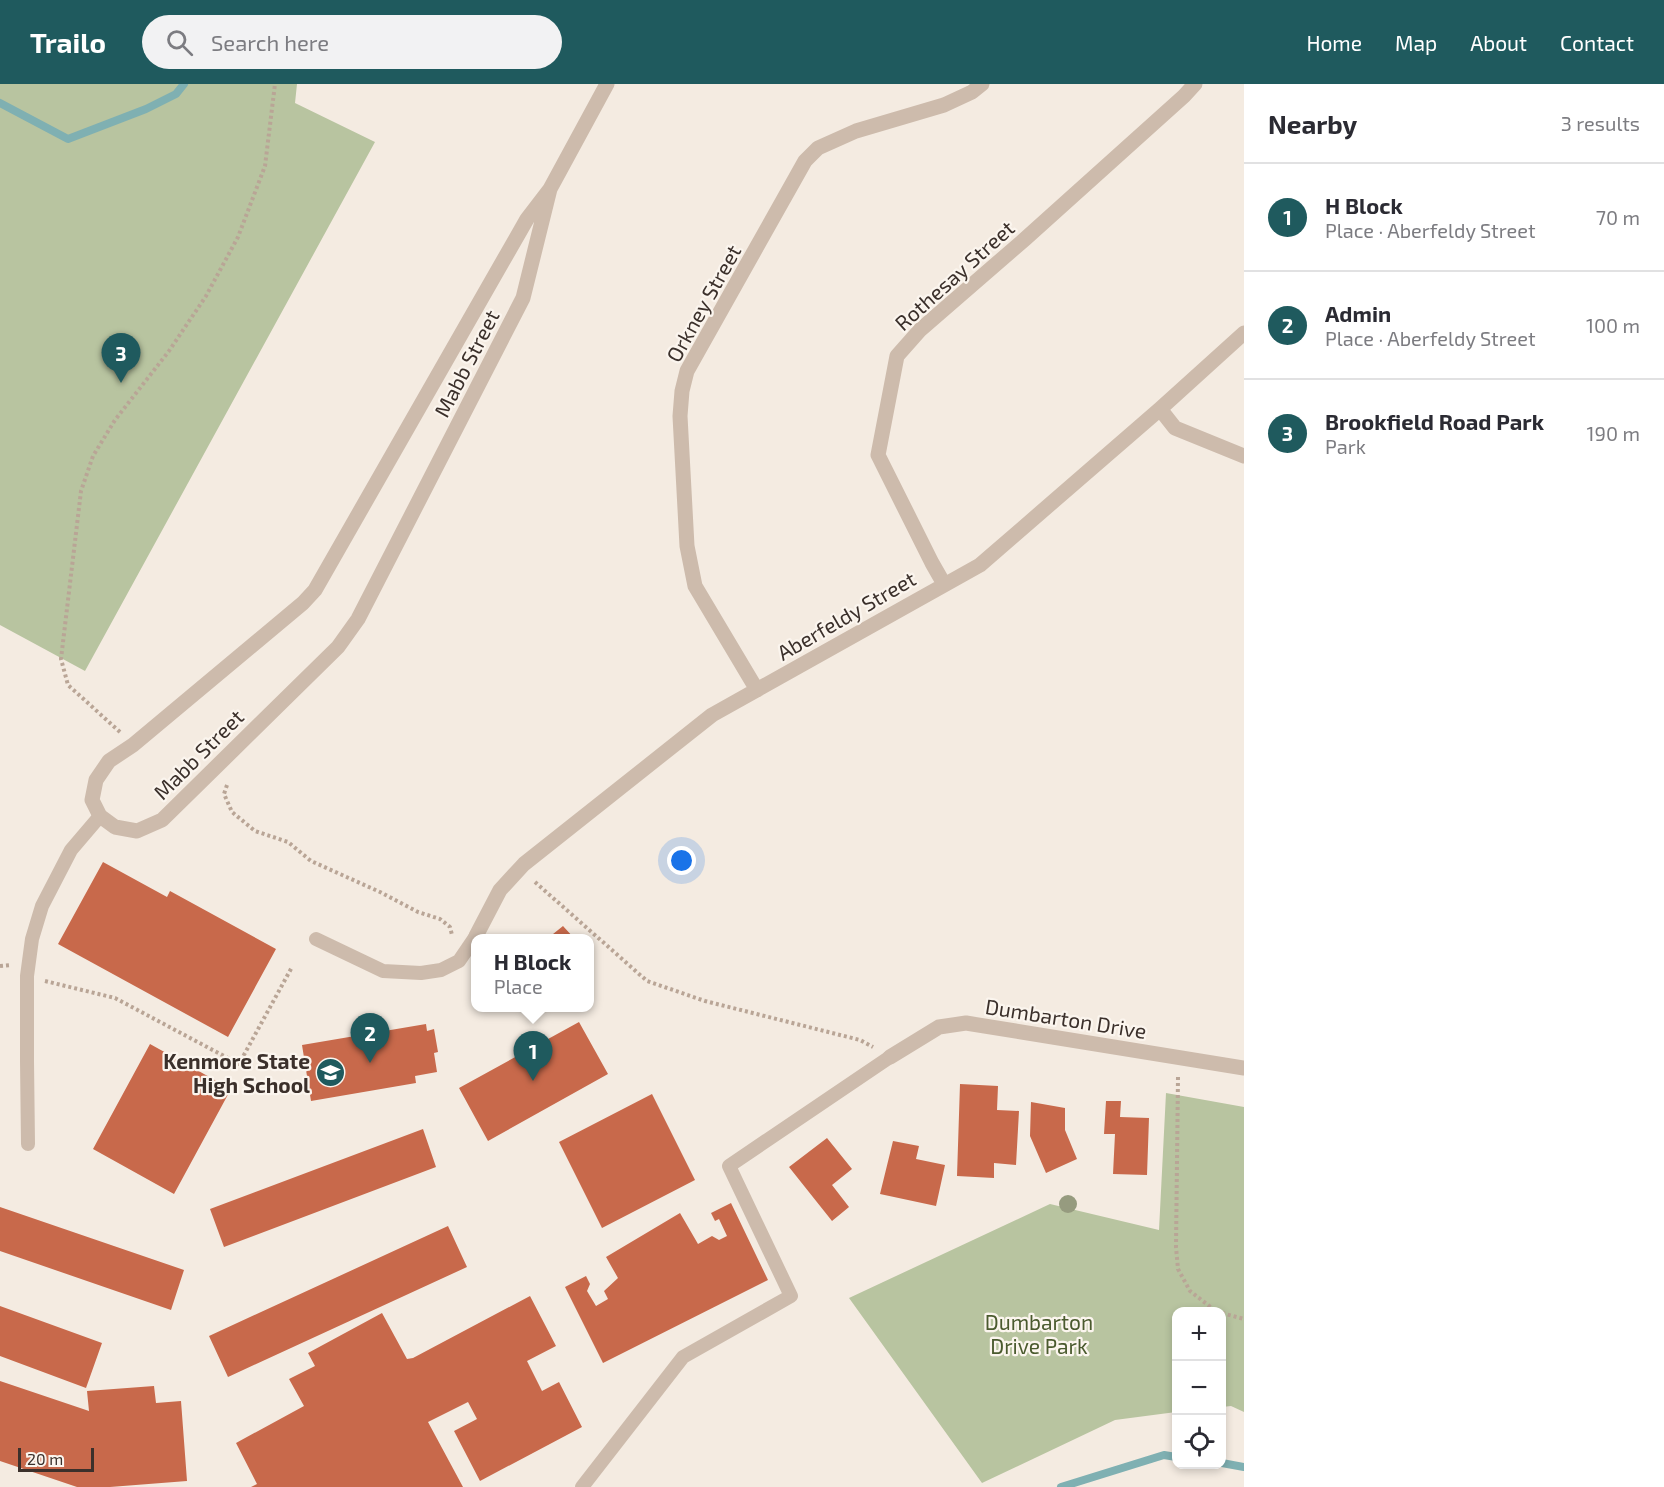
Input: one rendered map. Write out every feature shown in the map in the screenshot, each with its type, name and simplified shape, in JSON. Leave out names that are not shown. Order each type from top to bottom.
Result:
[{"type":"street","name":"Mabb Street","points":[[549,189],[523,298],[358,619],[338,647],[162,820],[137,831],[115,827],[100,816],[92,800],[96,780],[109,761],[133,745],[303,603],[315,590],[527,219],[549,189],[607,84]]},
{"type":"street","name":"Orkney Street","points":[[757,690],[695,586],[687,546],[681,436],[682,391],[687,371],[805,161],[818,148],[856,131],[944,105],[972,92],[982,84]]},
{"type":"street","name":"Rothesay Street","points":[[944,584],[878,455],[897,356],[920,330],[1025,239],[1195,84]]},
{"type":"street","name":"Aberfeldy Street","points":[[478,934],[500,890],[524,864],[712,715],[980,565],[1244,333]]},
{"type":"street","points":[[1160,409],[1175,428],[1244,456]]},
{"type":"street","name":"Dumbarton Drive","points":[[890,1057],[939,1027],[966,1023],[1244,1068]]},
{"type":"lane","points":[[28,1144],[27,976],[32,939],[42,906],[71,850],[100,816]]},
{"type":"lane","points":[[316,939],[383,971],[421,973],[441,970],[459,961],[471,944]]},
{"type":"lane","points":[[582,1487],[683,1357],[791,1296],[729,1166],[890,1057]]},
{"type":"path","points":[[133,745],[68,685],[61,659],[81,491],[93,456],[115,420],[169,351],[206,296],[238,237],[265,166],[275,84]]},
{"type":"path","points":[[227,783],[224,794],[232,812],[255,831],[288,842],[311,861],[418,912],[440,919],[450,927],[453,939]]},
{"type":"path","points":[[534,881],[594,934]]},
{"type":"path","points":[[594,934],[647,981],[705,1002],[860,1040],[890,1057]]},
{"type":"path","points":[[40,980],[115,998],[239,1064],[292,967]]},
{"type":"path","points":[[1181,1059],[1178,1077],[1176,1247],[1178,1269],[1190,1292],[1211,1307]]},
{"type":"path","points":[[1226,1314],[1244,1319]]},
{"type":"green space","points":[[0,84],[297,84],[295,103],[375,142],[85,671],[0,625]]},
{"type":"green space","name":"Dumbarton Drive Park","points":[[1166,1093],[1244,1107],[1244,1412],[1231,1406],[1226,1407],[1226,1307],[1172,1307],[1172,1413],[1115,1420],[982,1483],[849,1298],[1050,1204],[1159,1230]]},
{"type":"building","points":[[103,862],[167,897],[170,891],[276,949],[228,1037],[58,944]]},
{"type":"building","points":[[563,926],[570,934],[553,934]]},
{"type":"building","points":[[579,1022],[608,1074],[488,1141],[459,1088]]},
{"type":"building","points":[[426,1024],[427,1031],[434,1029],[438,1052],[434,1053],[437,1072],[415,1076],[416,1083],[311,1101],[302,1045]]},
{"type":"building","points":[[150,1044],[231,1089],[174,1194],[93,1149]]},
{"type":"building","points":[[960,1084],[998,1086],[997,1110],[1019,1111],[1016,1165],[994,1163],[994,1178],[957,1176]]},
{"type":"building","points":[[652,1094],[695,1180],[602,1228],[559,1142]]},
{"type":"building","points":[[1106,1101],[1121,1101],[1120,1117],[1149,1118],[1147,1175],[1113,1174],[1115,1134],[1104,1134]]},
{"type":"building","points":[[1031,1102],[1065,1108],[1065,1130],[1077,1159],[1046,1173],[1030,1136]]},
{"type":"building","points":[[423,1129],[436,1167],[224,1247],[210,1209]]},
{"type":"building","points":[[827,1138],[852,1169],[832,1185],[849,1207],[832,1221],[789,1167]]},
{"type":"building","points":[[893,1141],[919,1146],[916,1159],[945,1165],[936,1206],[880,1194]]},
{"type":"building","points":[[731,1203],[768,1280],[603,1363],[565,1287],[586,1276],[590,1284],[587,1291],[596,1306],[608,1299],[604,1291],[618,1278],[606,1257],[680,1213],[698,1244],[712,1236],[719,1240],[727,1236],[719,1219],[715,1221],[711,1213]]},
{"type":"building","points":[[0,1207],[184,1270],[171,1310],[0,1251]]},
{"type":"building","points":[[448,1226],[467,1267],[228,1377],[209,1336]]},
{"type":"building","points":[[530,1296],[556,1346],[527,1361],[542,1391],[559,1382],[582,1427],[480,1481],[454,1431],[477,1419],[468,1402],[428,1422],[463,1487],[251,1487],[257,1484],[236,1443],[304,1406],[289,1379],[315,1366],[308,1353],[382,1313],[407,1359],[413,1358]]},
{"type":"building","points":[[0,1306],[102,1343],[86,1388],[0,1356]]},
{"type":"building","points":[[0,1381],[89,1411],[87,1391],[154,1386],[156,1403],[181,1401],[187,1481],[77,1487],[0,1461]]},
{"type":"waterway","points":[[0,103],[68,139],[146,109],[176,94],[184,84]]},
{"type":"waterway","points":[[1061,1487],[1164,1455],[1172,1456]]},
{"type":"waterway","points":[[1226,1464],[1244,1467]]},
{"type":"place","name":"Brookfield Road Park","points":[[121,383]]},
{"type":"place","name":"Admin","points":[[370,1063]]},
{"type":"place","name":"Kenmore State High School","points":[[331,1072]]},
{"type":"place","name":"H Block","points":[[533,1081]]}]
